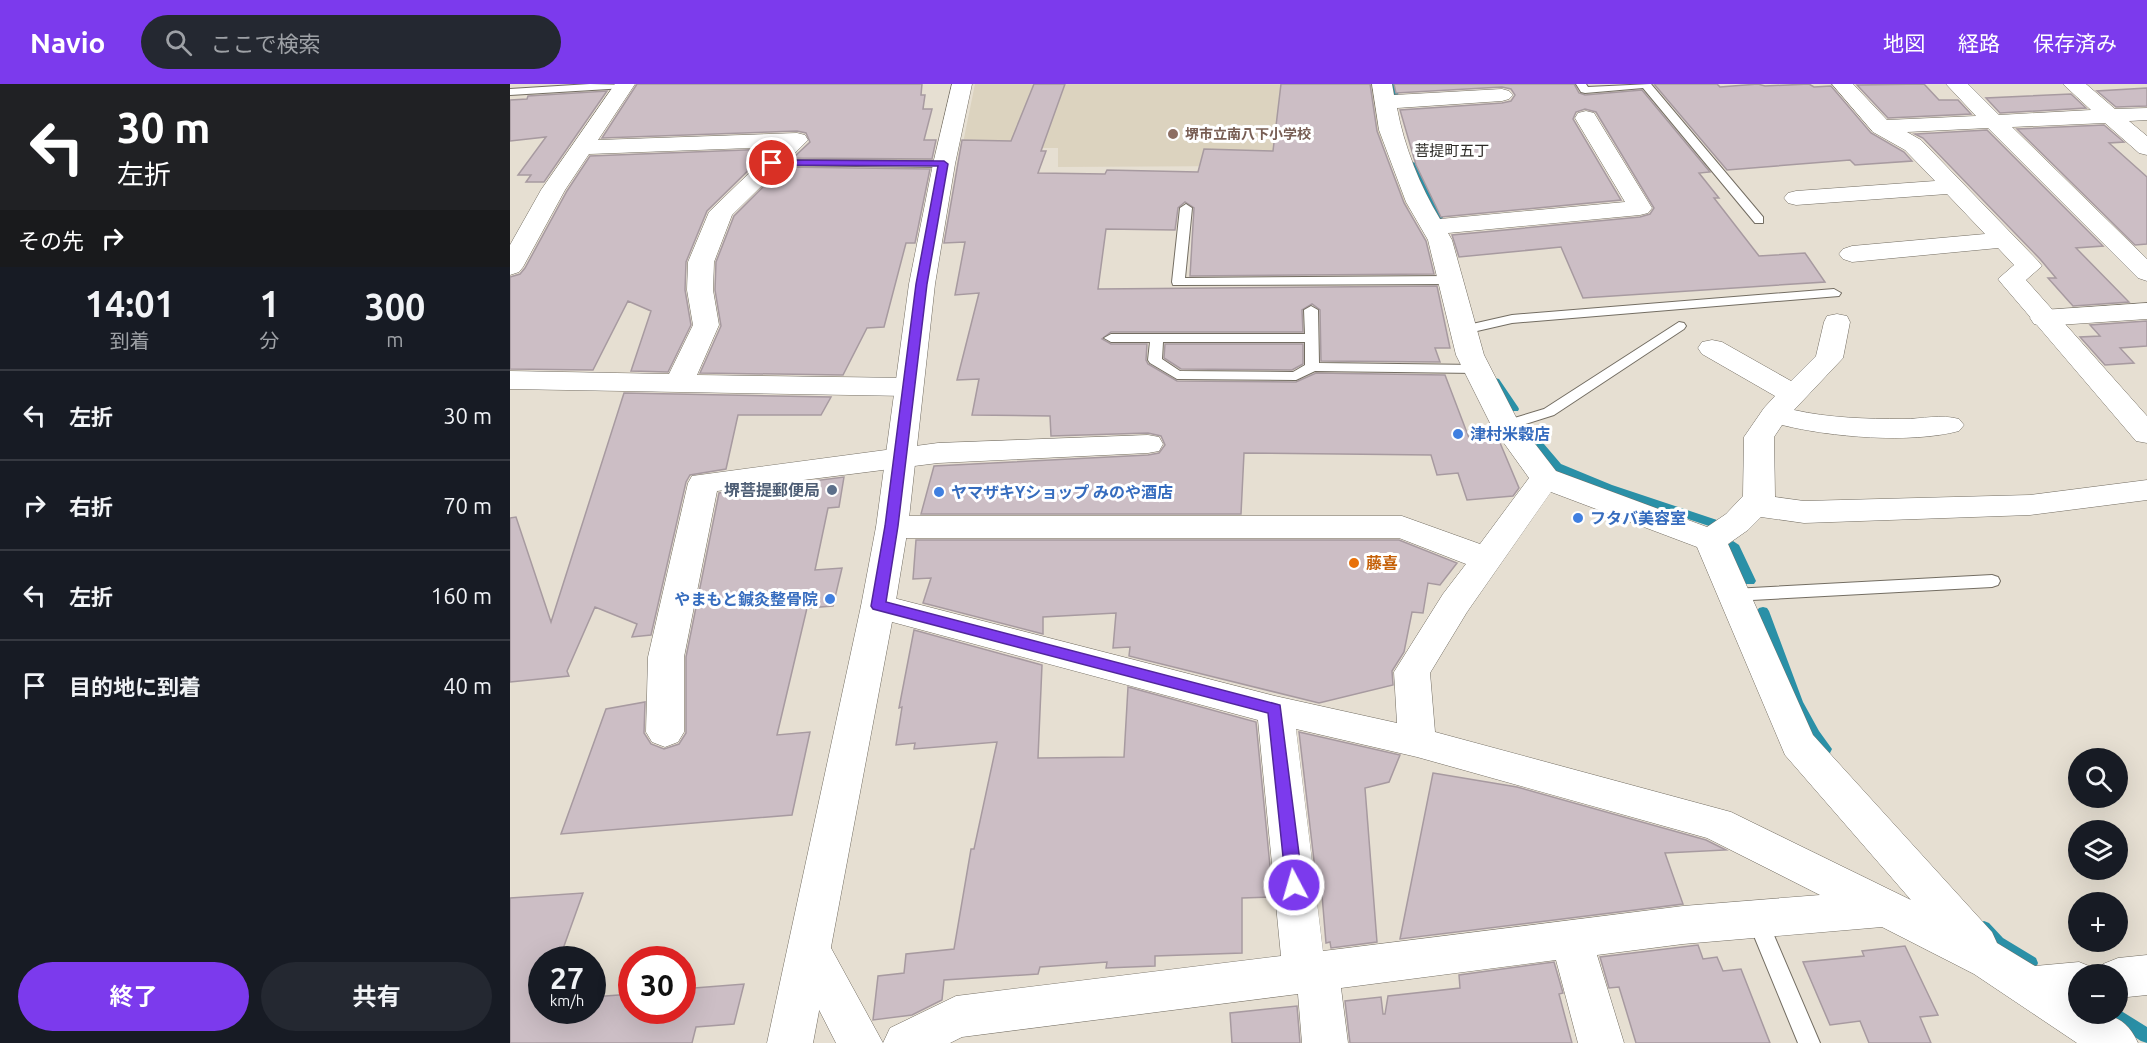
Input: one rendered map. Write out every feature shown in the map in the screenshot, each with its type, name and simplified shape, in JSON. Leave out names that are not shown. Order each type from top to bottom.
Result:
[{"type":"street","points":[[790,1043],[878,606],[892,526],[922,284],[944,164],[962,84]]},
{"type":"street","points":[[1842,84],[1881,127],[1913,145],[2029,266],[2011,279],[2147,434]]},
{"type":"street","points":[[1956,84],[2147,273]]},
{"type":"street","points":[[2073,84],[2147,148]]},
{"type":"street","points":[[510,267],[553,190],[625,85]]},
{"type":"street","points":[[1502,95],[1384,93],[1390,130],[1418,202],[1440,240],[1470,355],[1506,425],[1545,478],[1710,540],[1798,744],[1989,960]]},
{"type":"street","points":[[1881,127],[2147,114]]},
{"type":"street","points":[[1433,227],[1640,208],[1586,118]]},
{"type":"street","points":[[584,147],[797,140],[721,212],[702,262],[700,290],[706,326],[679,382]]},
{"type":"street","points":[[1796,198],[1953,187]]},
{"type":"street","points":[[1852,254],[2004,240]]},
{"type":"street","points":[[2043,318],[2147,311]]},
{"type":"street","points":[[1710,540],[1737,522],[1759,500],[1759,437],[1784,404],[1829,358],[1837,322]]},
{"type":"street","points":[[1712,348],[1784,404],[1814,424],[1903,428],[1949,425]]},
{"type":"street","points":[[510,380],[908,387]]},
{"type":"street","points":[[665,732],[666,657],[703,483],[938,453],[1148,444]]},
{"type":"street","points":[[1417,742],[1412,672],[1455,603],[1545,478]]},
{"type":"street","points":[[1754,505],[1803,512],[2018,505],[2147,490]]},
{"type":"street","points":[[892,526],[1402,527],[1486,559]]},
{"type":"street","points":[[878,606],[1275,710],[1417,742],[1716,824],[1889,908],[1989,960],[2115,1043]]},
{"type":"street","points":[[1275,710],[1311,972],[1325,1043]]},
{"type":"street","points":[[906,1043],[956,1017],[1683,925],[1889,908]]},
{"type":"street","points":[[1571,939],[1600,1043]]},
{"type":"street","points":[[810,951],[860,1043]]},
{"type":"street","points":[[2128,977],[2147,975]]},
{"type":"street","points":[[2029,987],[2068,983]]},
{"type":"lane","points":[[1581,84],[1585,90],[1645,84],[1759,220]]},
{"type":"lane","points":[[510,92],[625,85]]},
{"type":"lane","points":[[772,163],[944,164]]},
{"type":"lane","points":[[1185,208],[1178,282],[1450,280]]},
{"type":"lane","points":[[1464,330],[1512,319],[1834,292]]},
{"type":"lane","points":[[1311,310],[1312,367]]},
{"type":"lane","points":[[1506,425],[1549,412],[1679,326]]},
{"type":"lane","points":[[1111,338],[1311,338]]},
{"type":"lane","points":[[1157,338],[1155,360],[1177,375],[1296,376],[1312,367],[1477,369]]},
{"type":"lane","points":[[1733,595],[1992,581]]},
{"type":"lane","points":[[1757,919],[1809,1043]]},
{"type":"shaded area","name":"堺市立南八下小学校","points":[[975,84],[1372,84],[1384,152],[1409,209],[1240,209],[1239,166],[1058,167],[1058,148],[962,148]]},
{"type":"building","points":[[637,84],[922,84],[921,95],[925,95],[923,109],[932,109],[924,140],[936,140],[932,159],[793,158],[810,142],[806,133],[797,131],[602,138]]},
{"type":"building","points":[[1034,84],[1065,84],[1041,151],[1046,151],[1038,173],[1105,174],[1107,170],[1198,172],[1204,149],[1273,151],[1281,84],[1370,84],[1377,131],[1404,203],[1426,241],[1434,274],[1190,276],[1194,208],[1185,202],[1178,208],[1175,230],[1106,229],[1098,289],[1437,286],[1450,348],[1435,348],[1440,362],[1321,361],[1320,310],[1312,304],[1302,310],[1303,332],[1111,332],[1102,339],[1111,344],[1147,344],[1148,364],[1177,381],[1296,382],[1316,373],[1445,375],[1469,438],[1496,435],[1498,438],[1519,488],[1513,496],[1467,500],[1458,473],[1437,475],[1431,455],[1244,453],[1241,514],[921,514],[934,466],[1148,455],[1159,453],[1165,445],[1161,436],[1148,433],[1051,436],[1050,416],[972,415],[979,379],[957,380],[979,293],[955,295],[965,242],[944,243],[962,140],[1011,141]]},
{"type":"building","points":[[1394,84],[1574,84],[1579,93],[1585,95],[1642,90],[1710,172],[1699,173],[1719,198],[1714,198],[1759,256],[1805,253],[1825,282],[1583,298],[1561,247],[1459,257],[1452,235],[1640,217],[1650,214],[1654,208],[1596,112],[1585,109],[1576,112],[1573,119],[1621,200],[1441,217],[1416,165],[1400,110],[1502,103],[1511,101],[1515,95],[1511,89],[1502,87],[1396,93]]},
{"type":"building","points":[[1654,84],[1717,84],[1720,87],[1758,84],[1765,86],[1809,84],[1814,87],[1831,86],[1871,133],[1904,152],[1912,161],[1855,165],[1850,160],[1727,170]]},
{"type":"building","points":[[1924,84],[1939,100],[1958,100],[1971,114],[1888,118],[1857,85]]},
{"type":"building","points":[[2147,88],[2147,106],[2116,107],[2097,91]]},
{"type":"building","points":[[607,91],[544,182],[526,182],[531,175],[518,175],[546,137],[510,141],[510,100],[527,99],[528,96]]},
{"type":"building","points":[[2071,94],[2086,108],[2000,113],[1986,98]]},
{"type":"building","points":[[2104,125],[2124,142],[2109,143],[2147,177],[2147,244],[2135,245],[2017,129]]},
{"type":"building","points":[[1987,130],[2103,246],[2076,248],[2129,302],[2073,306],[2048,278],[2056,278],[2040,259],[1923,138],[1915,134]]},
{"type":"building","points":[[770,149],[707,211],[686,262],[685,290],[691,325],[668,372],[631,371],[651,311],[628,301],[593,370],[510,369],[510,277],[520,274],[525,268],[567,191],[590,156]]},
{"type":"building","points":[[783,167],[930,169],[915,243],[906,243],[884,327],[867,328],[843,375],[700,373],[721,326],[715,290],[716,262],[734,216]]},
{"type":"building","points":[[2147,321],[2147,346],[2120,348],[2134,363],[2105,365],[2080,337],[2100,336],[2090,325]]},
{"type":"building","points":[[1165,344],[1303,344],[1303,364],[1292,370],[1181,369],[1164,358]]},
{"type":"building","points":[[624,393],[831,397],[821,415],[738,415],[726,469],[690,475],[686,482],[651,635],[632,637],[637,624],[595,607],[567,671],[569,676],[510,682],[510,518],[516,517],[551,622]]},
{"type":"building","points":[[844,477],[839,507],[828,508],[815,570],[842,568],[833,606],[807,608],[777,735],[810,732],[792,815],[561,834],[606,709],[645,702],[644,733],[651,744],[664,749],[679,744],[686,733],[686,657],[719,493]]},
{"type":"building","points":[[916,540],[1399,540],[1457,563],[1440,585],[1428,583],[1423,613],[1412,612],[1404,652],[1392,671],[1393,685],[1319,703],[1129,656],[1130,647],[1113,648],[1116,613],[1043,617],[1043,634],[923,603],[931,578],[913,579]]},
{"type":"building","points":[[914,630],[1042,665],[1038,758],[1124,757],[1128,687],[1256,722],[1273,897],[1242,898],[1242,953],[1155,956],[1155,966],[1106,968],[1107,962],[1040,967],[1038,974],[944,980],[942,1000],[912,1015],[873,1020],[878,976],[904,973],[906,954],[954,949],[971,849],[974,849],[997,742],[914,749],[915,743],[896,745],[902,707],[899,708]]},
{"type":"building","points":[[1299,732],[1400,755],[1389,782],[1365,788],[1377,942],[1331,948],[1330,942],[1326,943],[1322,895],[1318,895]]},
{"type":"building","points":[[1433,773],[1517,787],[1706,840],[1726,850],[1665,853],[1683,904],[1400,939]]},
{"type":"building","points":[[583,893],[564,946],[528,946],[528,1024],[606,1024],[606,996],[618,995],[618,1024],[696,1024],[696,988],[744,984],[734,1024],[696,1027],[692,1043],[510,1043],[510,898]]},
{"type":"building","points":[[1698,945],[1703,959],[1717,957],[1723,971],[1741,969],[1770,1043],[1636,1043],[1619,987],[1609,988],[1600,957]]},
{"type":"building","points":[[1905,946],[1938,1015],[1920,1017],[1931,1043],[1869,1043],[1860,1021],[1830,1025],[1803,962],[1864,956],[1862,951]]},
{"type":"building","points":[[1554,962],[1563,993],[1559,994],[1572,1043],[1350,1043],[1345,1001],[1381,997],[1383,1014],[1385,1014],[1388,996],[1460,988],[1459,975]]},
{"type":"building","points":[[1297,1006],[1300,1043],[1232,1043],[1230,1013]]},
{"type":"waterway","points":[[1395,84],[1395,95]]},
{"type":"waterway","points":[[1412,163],[1439,217]]},
{"type":"waterway","points":[[1495,381],[1514,409]]},
{"type":"waterway","points":[[1528,432],[1557,467],[1608,488],[1713,523]]},
{"type":"waterway","points":[[1733,545],[1750,581]]},
{"type":"waterway","points":[[1763,611],[1797,702],[1814,735],[1825,749]]},
{"type":"waterway","points":[[1984,928],[1998,943],[2030,963]]},
{"type":"waterway","points":[[2128,1024],[2147,1036]]},
{"type":"place","name":"堺市立南八下小学校","points":[[1173,134]]},
{"type":"place","name":"津村米穀店","points":[[1458,434]]},
{"type":"place","name":"堺菩提郵便局","points":[[832,490]]},
{"type":"place","name":"ヤマザキYショップ みのや酒店","points":[[939,492]]},
{"type":"place","name":"フタバ美容室","points":[[1578,518]]},
{"type":"place","name":"藤喜","points":[[1354,563]]},
{"type":"place","name":"やまもと鍼灸整骨院","points":[[830,599]]},
{"type":"district","name":"菩提町五丁","points":[[1452,151]]},
{"type":"route","points":[[772,163],[944,164],[922,284],[892,526],[878,606],[1275,710],[1294,885]]}]
